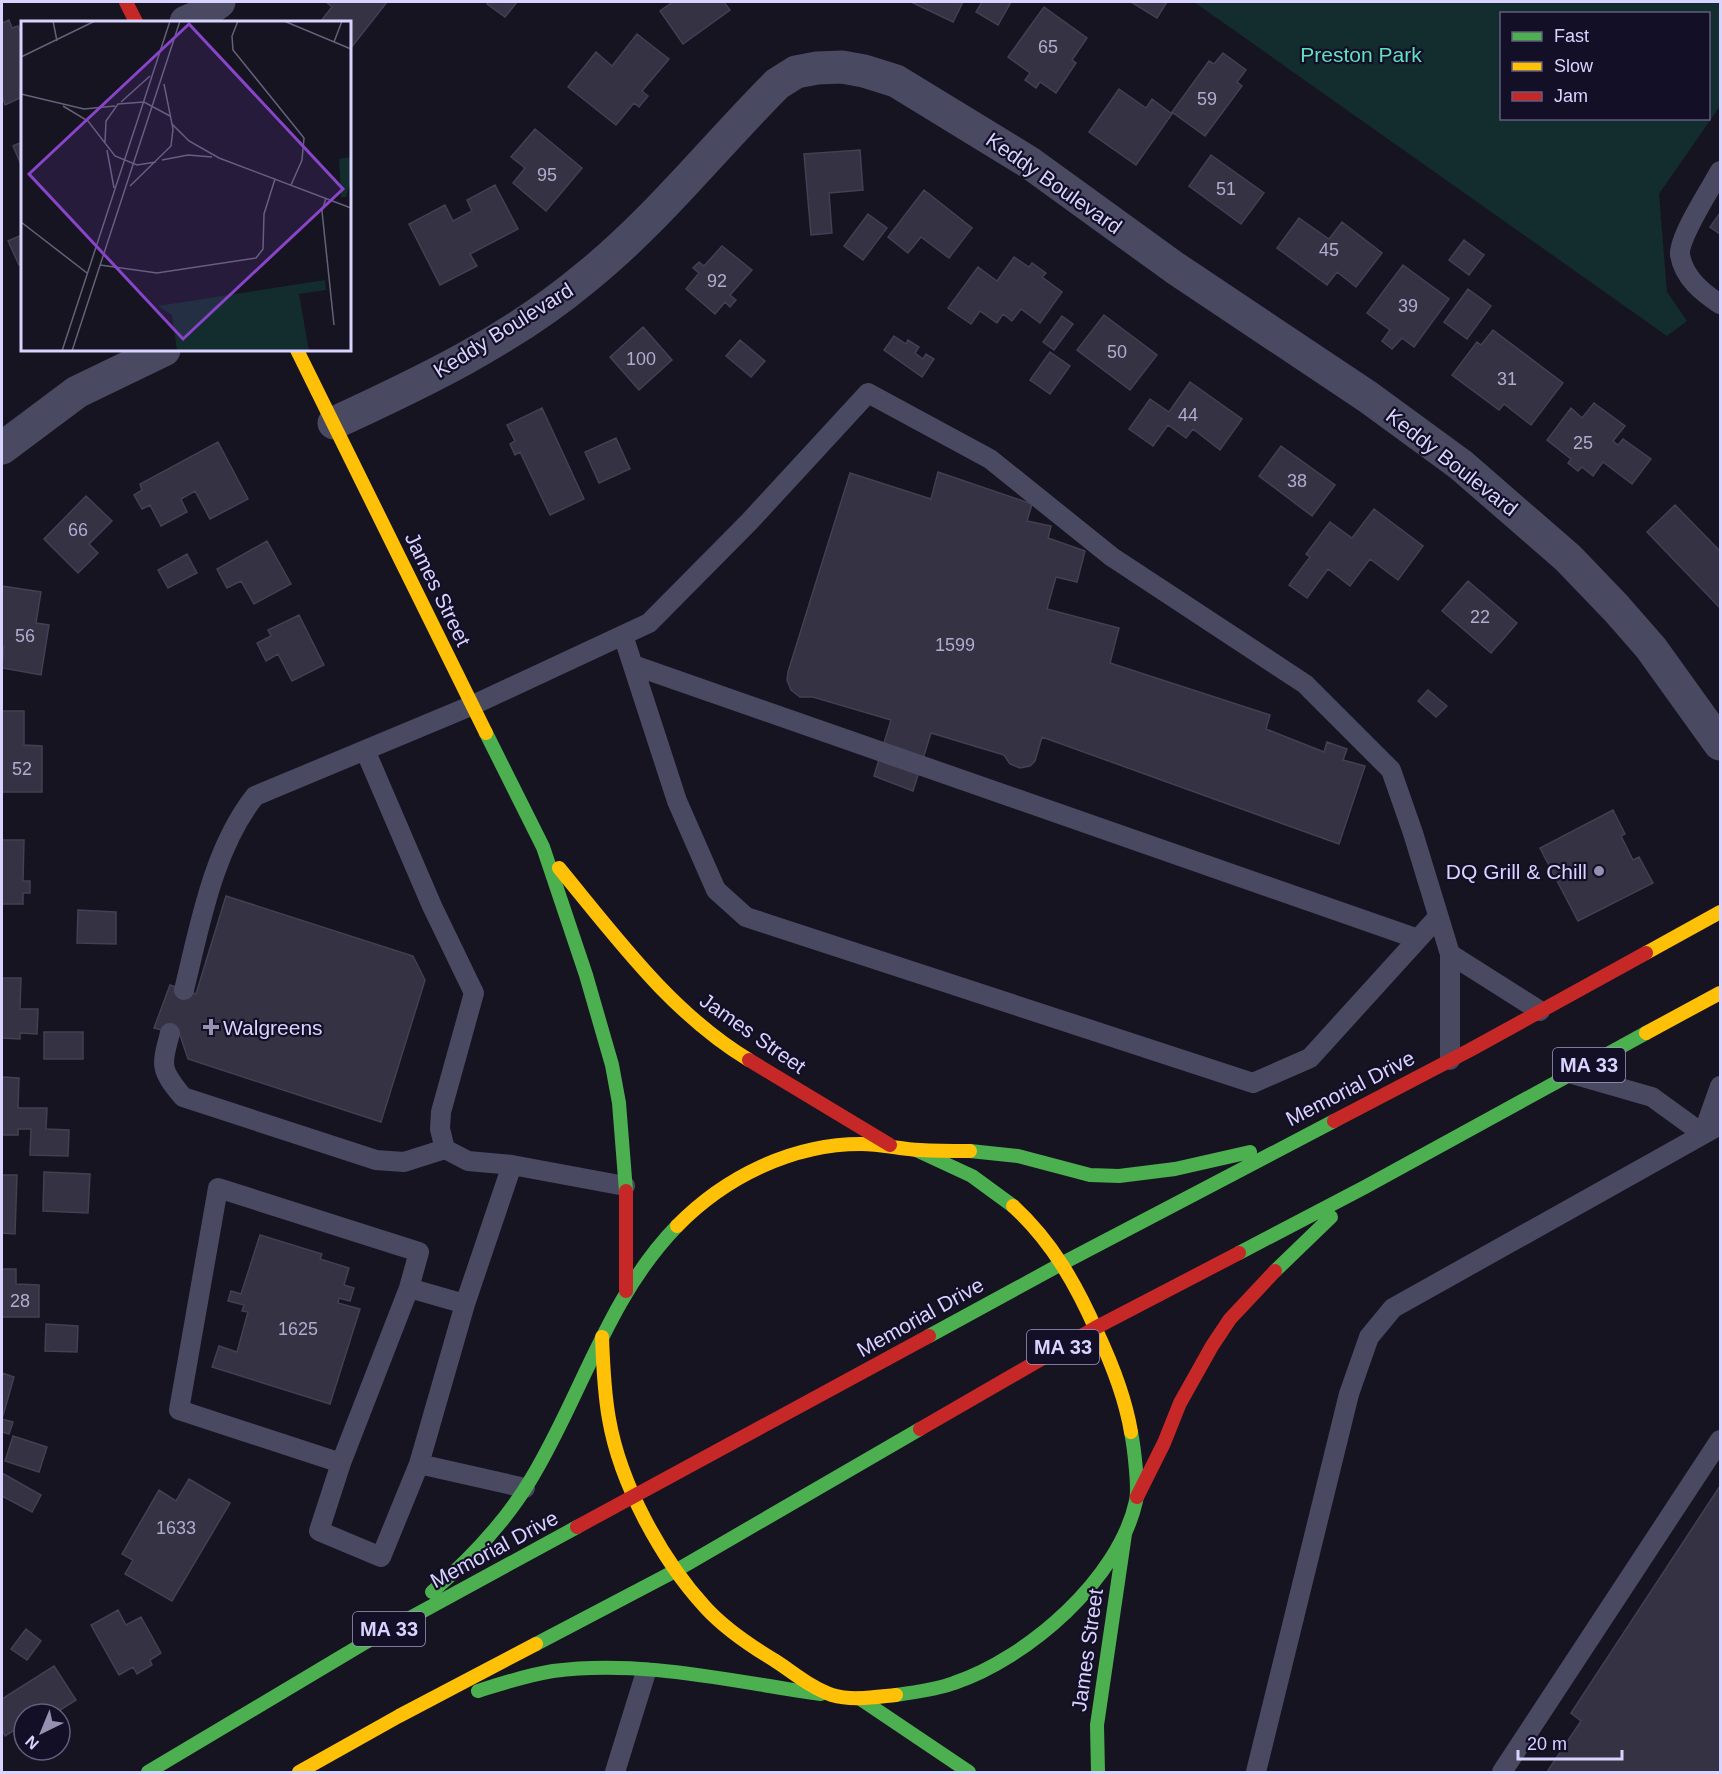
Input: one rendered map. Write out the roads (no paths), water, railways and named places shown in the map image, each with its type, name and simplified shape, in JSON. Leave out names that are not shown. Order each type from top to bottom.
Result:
[{"type":"main road","points":[[126,2],[136,21]]},
{"type":"main road","name":"James Street","points":[[297,351],[543,847],[586,975],[612,1065],[624,1137],[626,1292]]},
{"type":"main road","name":"James Street","points":[[543,847],[632,957],[678,1006],[704,1029],[735,1052],[890,1145]]},
{"type":"main road","name":"Memorial Drive","points":[[148,1773],[366,1642],[1063,1263],[1450,1060],[1720,912]]},
{"type":"main road","name":"MA 33","points":[[298,1773],[399,1716],[677,1570],[1095,1328],[1365,1187],[1720,993]]},
{"type":"main road","points":[[366,1642],[418,1604],[470,1558],[494,1532],[543,1458],[602,1337],[626,1292],[648,1258],[673,1228],[698,1206],[724,1185],[753,1168],[826,1146],[857,1144],[890,1145],[916,1150],[985,1151],[1015,1155],[1098,1176],[1132,1175],[1166,1170],[1290,1143]]},
{"type":"main road","points":[[916,1150],[979,1180],[1036,1228],[1063,1263],[1075,1284],[1120,1383],[1128,1410],[1134,1447],[1137,1498]]},
{"type":"main road","points":[[399,1716],[509,1681],[565,1670],[604,1669],[703,1677],[859,1698],[926,1691],[964,1680],[993,1666],[1021,1649],[1047,1629],[1080,1598],[1105,1567],[1125,1534],[1137,1498],[1164,1443],[1180,1402],[1230,1319],[1286,1260],[1365,1187]]},
{"type":"main road","points":[[602,1337],[605,1391],[609,1422],[615,1444],[636,1496],[677,1570],[704,1606],[721,1623],[754,1648],[832,1695]]},
{"type":"main road","name":"James Street","points":[[1098,1773],[1097,1725],[1125,1534]]},
{"type":"main road","points":[[859,1698],[969,1772]]},
{"type":"street","points":[[188,21],[219,2]]},
{"type":"street","name":"Keddy Boulevard","points":[[333,423],[439,372],[490,344],[585,279],[654,214],[777,84],[796,72],[817,68],[864,71],[896,81],[916,92],[1030,163],[1174,268],[1368,397],[1461,465],[1568,558],[1616,608],[1658,657],[1720,744]]},
{"type":"street","points":[[2,448],[77,392],[162,351]]},
{"type":"lane","points":[[1720,171],[1686,232],[1680,253],[1688,275],[1704,293],[1720,304]]},
{"type":"lane","points":[[184,990],[204,909],[228,839],[241,813],[255,796],[473,705],[649,623],[750,521],[868,393],[990,459],[1112,557],[1305,684],[1391,771],[1413,833],[1450,954],[1450,1060]]},
{"type":"lane","points":[[623,635],[677,801],[716,890],[746,918],[1253,1083],[1310,1058],[1438,917]]},
{"type":"lane","points":[[633,665],[1418,939]]},
{"type":"lane","points":[[365,750],[432,906],[474,993],[441,1112],[440,1129],[445,1149]]},
{"type":"lane","points":[[1450,954],[1540,1011]]},
{"type":"lane","points":[[170,1033],[162,1060],[165,1076],[183,1097],[376,1160],[404,1162],[445,1149],[468,1161],[512,1165],[626,1186]]},
{"type":"lane","points":[[1572,1074],[1652,1097],[1712,1129]]},
{"type":"lane","points":[[1712,1129],[1720,1086]]},
{"type":"lane","points":[[1256,1773],[1347,1403],[1369,1337],[1393,1308],[1712,1129]]},
{"type":"lane","points":[[341,1463],[179,1410],[218,1188],[419,1252],[409,1288],[341,1463],[319,1531],[381,1557],[419,1464],[465,1304],[512,1165]]},
{"type":"lane","points":[[409,1288],[465,1304]]},
{"type":"lane","points":[[1502,1773],[1720,1440]]},
{"type":"lane","points":[[419,1464],[525,1488]]},
{"type":"lane","points":[[615,1773],[646,1672]]},
{"type":"place","name":"DQ Grill & Chill","points":[[1599,871]]},
{"type":"place","name":"Walgreens","points":[[211,1027]]},
{"type":"park label","name":"Preston Park","points":[[1361,54]]}]
